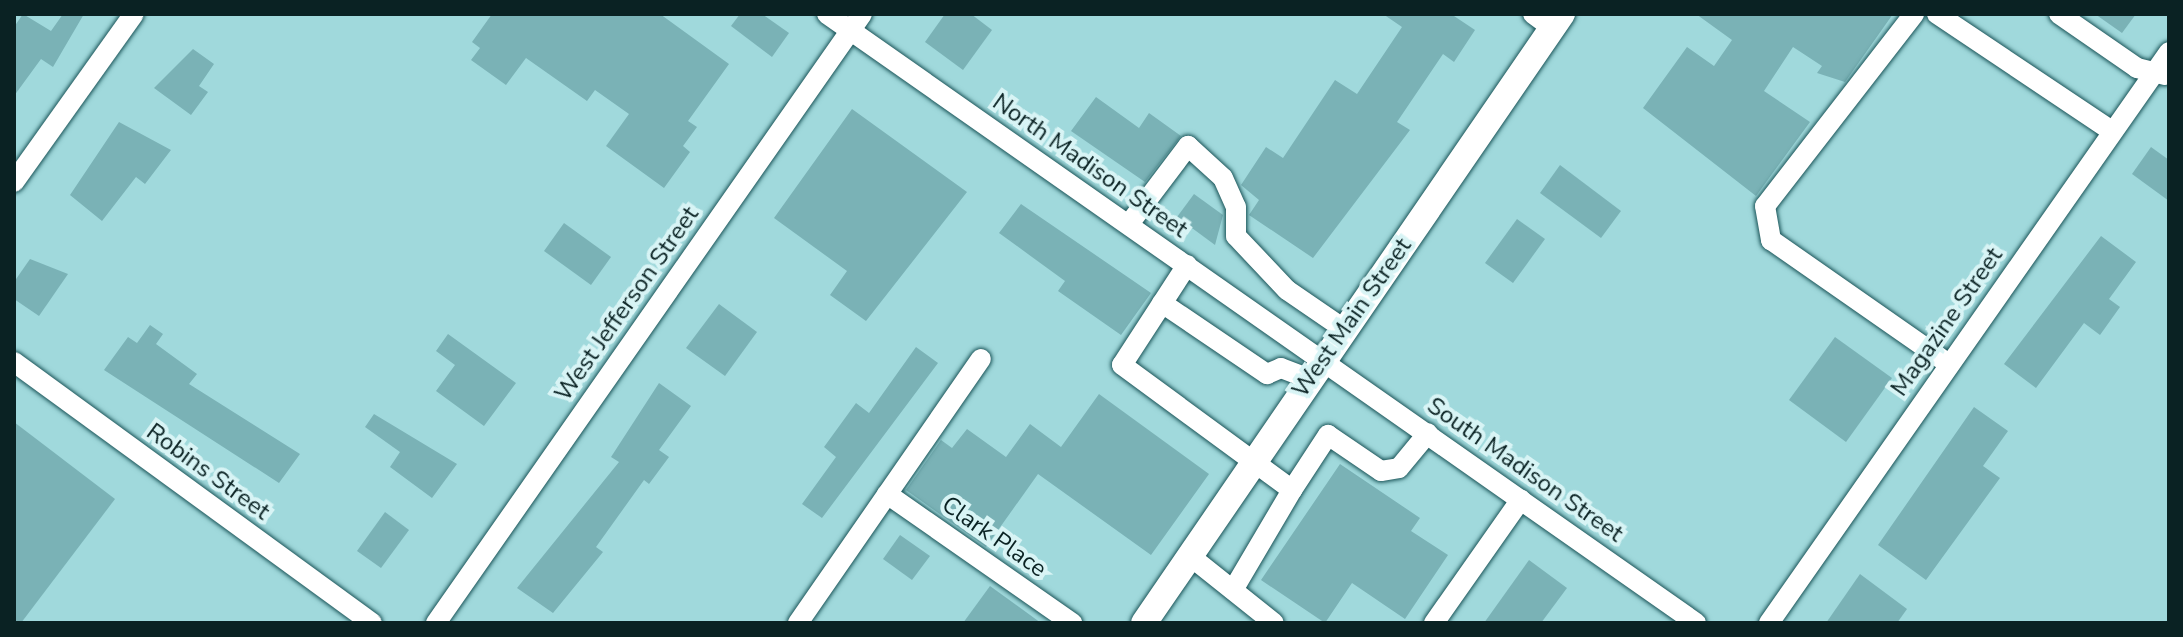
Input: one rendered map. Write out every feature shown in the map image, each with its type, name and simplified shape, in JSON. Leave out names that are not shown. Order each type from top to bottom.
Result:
[{"type":"main road","name":"West Main Street","points":[[1144,623],[1549,19]]},
{"type":"street","points":[[14,182],[134,14]]},
{"type":"street","name":"North Madison Street","points":[[827,14],[856,22],[1187,265],[1317,369]]},
{"type":"street","points":[[1914,14],[1765,206],[1771,240],[1949,364]]},
{"type":"street","points":[[1937,14],[2112,131]]},
{"type":"street","points":[[2059,14],[2162,74]]},
{"type":"street","name":"West Jefferson Street","points":[[436,623],[856,22]]},
{"type":"street","name":"Magazine Street","points":[[1769,623],[2112,131],[2162,74],[2169,52]]},
{"type":"street","points":[[1129,224],[1188,146],[1223,178],[1236,207],[1236,236],[1287,290],[1344,329]]},
{"type":"street","points":[[1187,265],[1122,365],[1292,490]]},
{"type":"street","points":[[1162,303],[1267,374],[1281,368],[1317,369]]},
{"type":"street","points":[[798,623],[981,359]]},
{"type":"street","name":"Robins Street","points":[[14,362],[372,623]]},
{"type":"street","name":"South Madison Street","points":[[1317,369],[1428,433],[1696,623]]},
{"type":"street","points":[[1233,590],[1328,435],[1381,471],[1399,468],[1428,433]]},
{"type":"street","name":"Clark Place","points":[[887,494],[1072,623]]},
{"type":"street","points":[[1434,623],[1521,499]]},
{"type":"street","points":[[1190,556],[1274,623]]},
{"type":"building","points":[[23,14],[51,31],[63,14],[84,14],[53,67],[41,59],[14,96],[14,27]]},
{"type":"building","points":[[492,14],[660,14],[729,64],[688,121],[697,127],[683,146],[690,152],[664,188],[606,146],[629,114],[595,90],[587,101],[526,58],[506,85],[471,60],[480,48],[472,42]]},
{"type":"building","points":[[740,14],[762,14],[789,33],[772,57],[731,26]]},
{"type":"building","points":[[945,14],[971,14],[992,30],[963,70],[925,42]]},
{"type":"building","points":[[1383,14],[1451,14],[1475,30],[1454,62],[1443,54],[1397,122],[1410,130],[1313,258],[1249,215],[1259,200],[1241,185],[1266,147],[1283,158],[1335,80],[1357,94],[1402,27]]},
{"type":"building","points":[[1696,14],[1893,14],[1845,82],[1817,73],[1822,66],[1793,47],[1764,91],[1810,122],[1756,196],[1643,108],[1687,47],[1714,66],[1732,40]]},
{"type":"building","points":[[2095,14],[2136,14],[2122,33]]},
{"type":"building","points":[[193,49],[214,64],[199,86],[208,92],[191,115],[154,88]]},
{"type":"building","points":[[1096,97],[1139,128],[1149,113],[1181,136],[1145,182],[1071,131]]},
{"type":"building","points":[[852,109],[967,192],[866,321],[830,295],[847,271],[774,218]]},
{"type":"building","points":[[119,122],[171,150],[145,184],[136,177],[102,221],[70,195]]},
{"type":"building","points":[[2151,147],[2169,160],[2169,201],[2132,174]]},
{"type":"building","points":[[1560,165],[1621,211],[1601,238],[1540,193]]},
{"type":"building","points":[[1194,194],[1223,215],[1215,245],[1177,217]]},
{"type":"building","points":[[1021,204],[1151,293],[1121,335],[1058,291],[1065,281],[999,233]]},
{"type":"building","points":[[1517,219],[1545,239],[1513,283],[1485,263]]},
{"type":"building","points":[[564,223],[611,257],[591,285],[544,251]]},
{"type":"building","points":[[2101,236],[2136,262],[2109,299],[2120,307],[2100,335],[2084,323],[2036,388],[2004,364]]},
{"type":"building","points":[[30,259],[68,274],[39,316],[14,299],[14,282]]},
{"type":"building","points":[[719,304],[757,332],[725,376],[686,348]]},
{"type":"building","points":[[150,325],[163,334],[156,344],[197,374],[189,384],[300,454],[279,483],[104,370],[128,337],[137,343]]},
{"type":"building","points":[[448,334],[516,383],[484,426],[436,391],[455,365],[436,351]]},
{"type":"building","points":[[1835,337],[1892,378],[1846,442],[1789,400]]},
{"type":"building","points":[[916,347],[938,363],[822,518],[802,504],[836,457],[824,447],[856,403],[869,413]]},
{"type":"building","points":[[659,383],[691,406],[659,450],[669,457],[649,484],[644,480],[596,547],[603,552],[553,613],[517,588],[619,462],[611,457]]},
{"type":"building","points":[[1099,394],[1209,474],[1151,555],[1038,474],[986,547],[906,490],[941,440],[952,448],[967,429],[1006,457],[1030,424],[1061,447]]},
{"type":"building","points":[[1974,407],[2008,431],[1983,466],[2000,478],[1926,580],[1878,545]]},
{"type":"building","points":[[374,414],[457,464],[432,498],[390,467],[400,452],[365,427]]},
{"type":"building","points":[[14,422],[115,499],[21,623],[14,623]]},
{"type":"building","points":[[1340,464],[1420,518],[1411,531],[1448,555],[1405,619],[1352,583],[1325,623],[1261,580]]},
{"type":"building","points":[[385,512],[409,530],[381,568],[357,551]]},
{"type":"building","points":[[900,535],[930,556],[912,580],[883,559]]},
{"type":"building","points":[[1529,560],[1567,588],[1541,623],[1484,623]]},
{"type":"building","points":[[1860,574],[1907,609],[1897,623],[1826,623]]},
{"type":"building","points":[[990,586],[1041,623],[963,623]]}]
